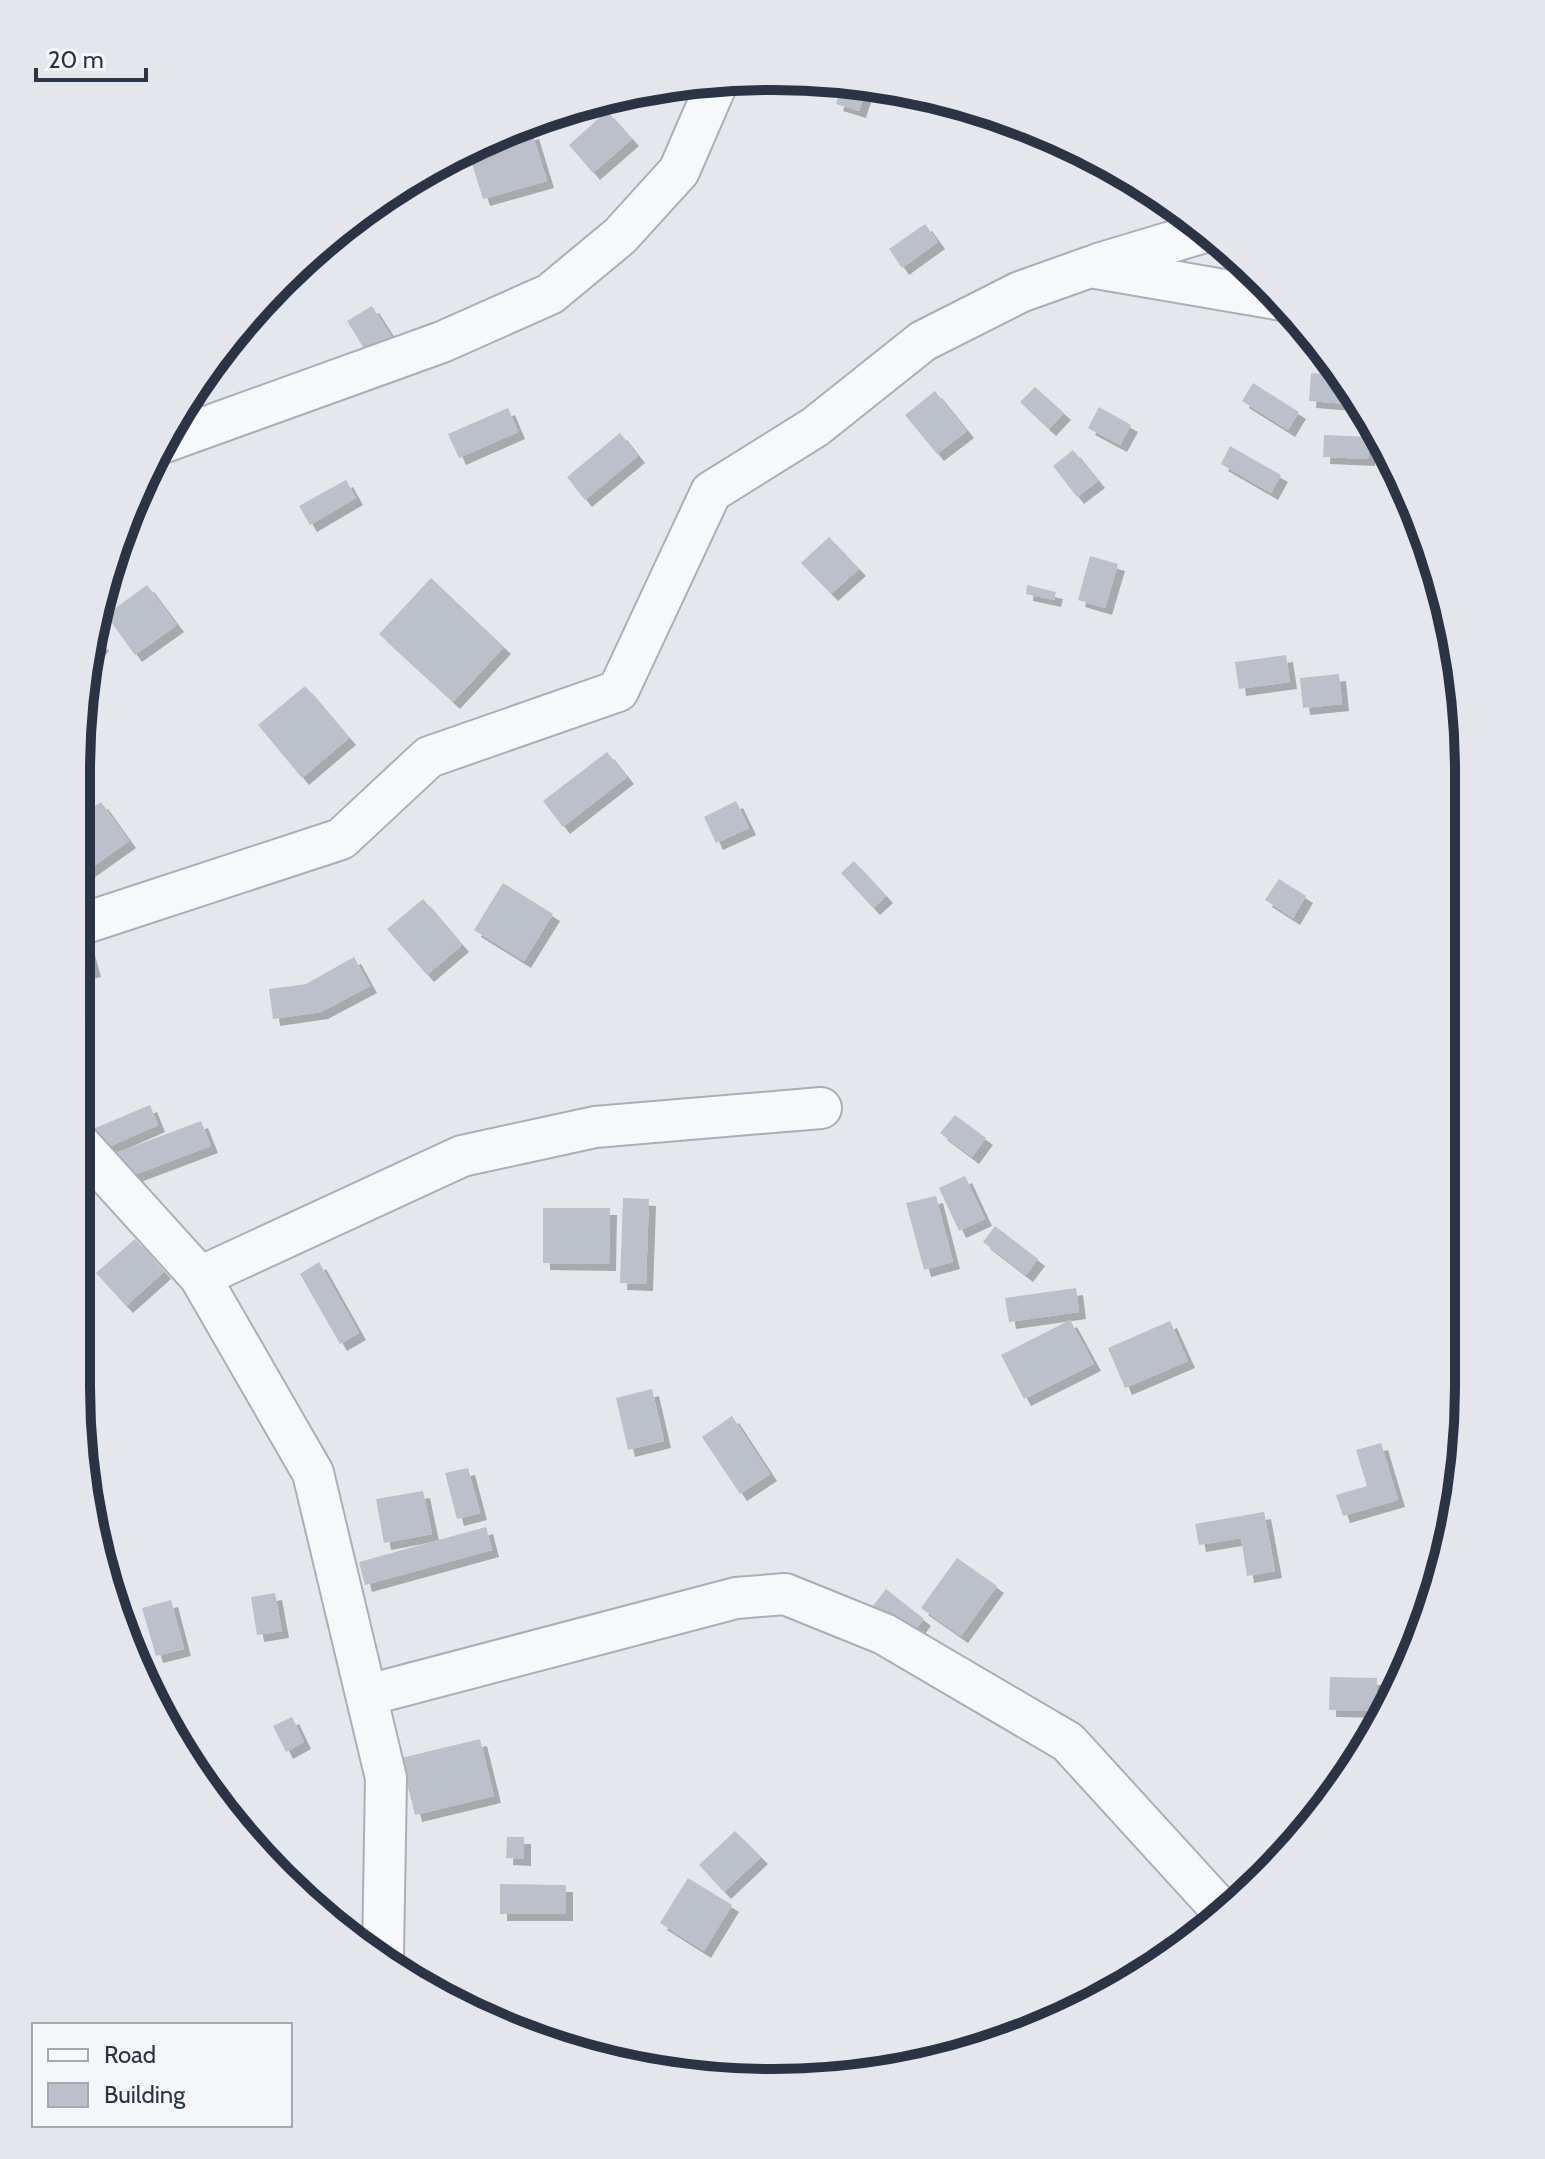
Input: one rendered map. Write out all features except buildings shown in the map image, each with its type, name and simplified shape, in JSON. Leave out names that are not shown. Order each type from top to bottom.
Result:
[{"type":"street","points":[[178,437],[442,342],[550,294],[620,236],[679,171],[713,93]]},
{"type":"street","points":[[90,921],[341,839],[429,757],[618,691],[711,492],[815,427],[923,341],[1020,292],[1194,235]]},
{"type":"street","points":[[1090,267],[1261,296]]},
{"type":"street","points":[[200,1277],[462,1156],[595,1127],[821,1108]]},
{"type":"street","points":[[90,1155],[200,1277],[313,1473],[386,1778],[383,1947]]},
{"type":"street","points":[[368,1695],[736,1598],[785,1594],[884,1634],[1068,1742],[1217,1905]]}]
